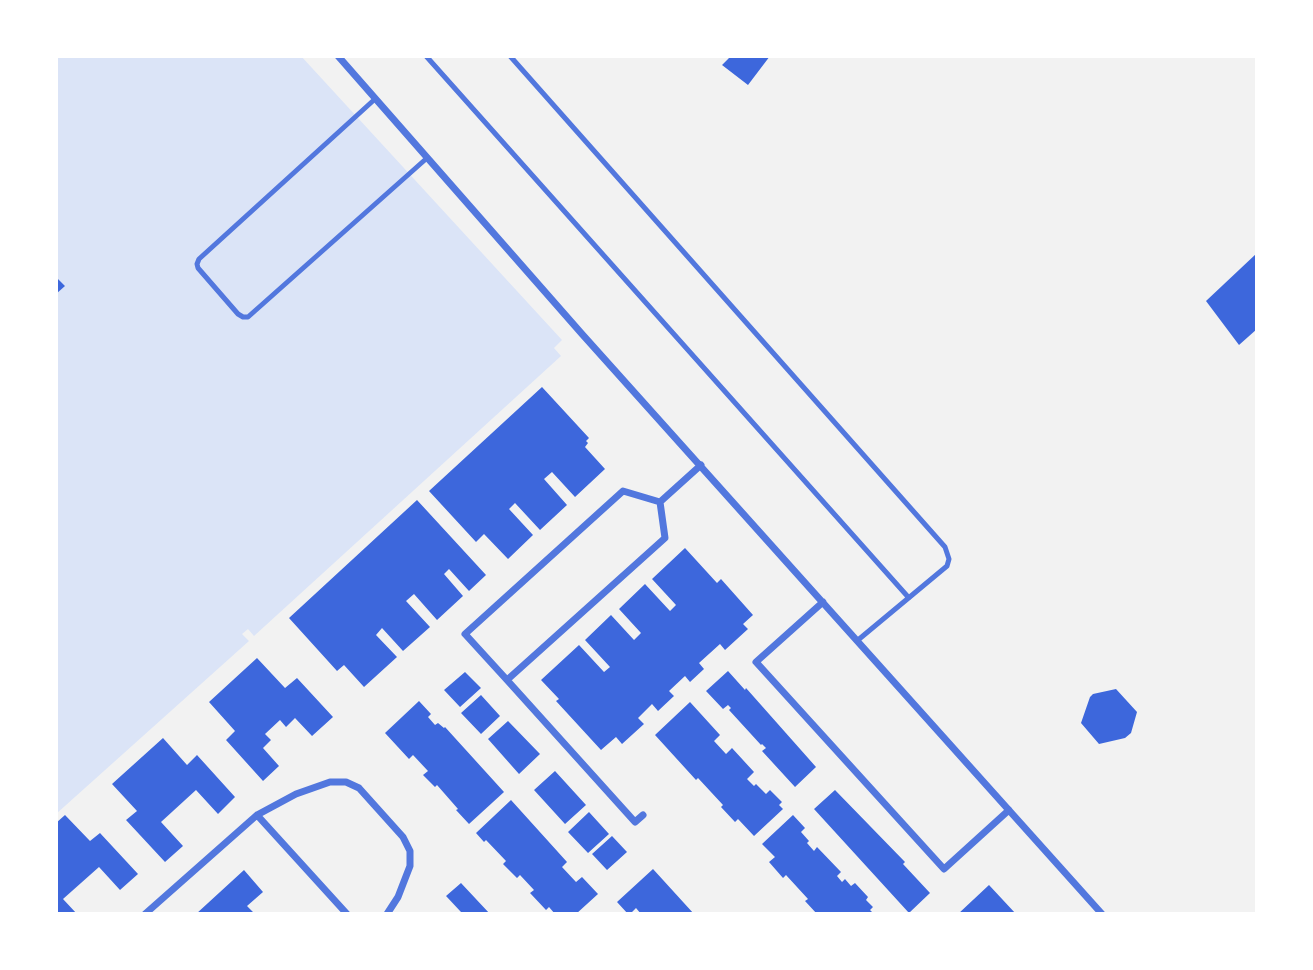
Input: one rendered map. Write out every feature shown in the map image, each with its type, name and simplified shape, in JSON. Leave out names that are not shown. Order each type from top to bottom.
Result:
[{"type":"street","points":[[338,56],[1102,914]]},
{"type":"street","points":[[660,502],[701,465]]},
{"type":"street","points":[[643,815],[635,822],[465,634],[623,491],[660,502]]},
{"type":"street","points":[[507,680],[665,538],[660,502]]},
{"type":"street","points":[[822,601],[756,662],[944,869],[1009,810]]},
{"type":"street","points":[[145,914],[257,815],[296,793],[330,782],[346,782],[359,788],[403,837],[410,851],[410,866],[398,897],[387,914]]},
{"type":"street","points":[[257,815],[347,914]]},
{"type":"lane","points":[[426,56],[909,597]]},
{"type":"lane","points":[[510,56],[949,553],[947,566],[858,640]]},
{"type":"lane","points":[[375,99],[200,259],[198,268],[238,314],[248,317],[427,158]]},
{"type":"shaded area","points":[[56,56],[301,56],[562,340],[554,348],[561,356],[254,636],[248,629],[242,634],[249,641],[56,814]]},
{"type":"building","points":[[726,56],[770,56],[748,85],[722,65],[729,58]]},
{"type":"building","points":[[1257,253],[1257,329],[1239,345],[1206,301]]},
{"type":"building","points":[[56,277],[65,286],[56,294]]},
{"type":"building","points":[[542,387],[589,438],[585,447],[605,469],[575,497],[552,472],[544,479],[567,505],[540,530],[515,503],[509,509],[533,535],[508,559],[484,534],[476,542],[429,491]]},
{"type":"building","points":[[417,500],[486,575],[469,591],[449,569],[444,574],[463,596],[437,620],[414,594],[406,601],[430,627],[403,651],[382,628],[376,635],[397,657],[364,687],[344,665],[337,671],[289,618]]},
{"type":"building","points":[[685,548],[717,583],[721,579],[753,615],[743,624],[748,629],[725,650],[720,644],[699,663],[704,669],[690,682],[685,676],[669,691],[674,696],[658,711],[652,704],[638,718],[644,724],[622,744],[616,737],[601,750],[556,701],[559,699],[541,680],[579,645],[604,672],[610,667],[585,640],[611,615],[634,640],[641,633],[619,609],[645,584],[670,611],[676,605],[652,579]]},
{"type":"building","points":[[257,658],[285,688],[297,678],[333,717],[312,736],[295,718],[286,727],[280,720],[265,734],[271,740],[263,748],[279,766],[263,781],[226,740],[235,731],[209,702]]},
{"type":"building","points":[[728,671],[816,767],[795,787],[762,751],[766,748],[729,710],[731,708],[728,705],[723,709],[706,691]]},
{"type":"building","points":[[465,672],[481,688],[460,707],[444,690]]},
{"type":"building","points":[[1116,689],[1137,712],[1131,733],[1125,738],[1099,744],[1081,723],[1093,694]]},
{"type":"building","points":[[481,695],[500,716],[481,734],[461,713]]},
{"type":"building","points":[[419,701],[431,714],[428,717],[435,725],[438,723],[445,727],[504,792],[469,824],[437,785],[435,787],[423,775],[428,771],[413,755],[409,759],[385,733]]},
{"type":"building","points":[[690,702],[720,735],[714,741],[726,754],[732,748],[754,772],[747,779],[766,794],[770,790],[782,802],[779,805],[783,809],[754,836],[738,819],[735,822],[721,807],[723,805],[655,735]]},
{"type":"building","points":[[508,721],[540,754],[519,774],[488,739]]},
{"type":"building","points":[[163,738],[187,765],[197,755],[235,797],[218,814],[196,790],[161,822],[183,846],[165,862],[126,820],[137,811],[112,784]]},
{"type":"building","points":[[555,771],[586,805],[565,824],[534,790]]},
{"type":"building","points":[[835,790],[905,862],[903,864],[930,893],[909,913],[814,809]]},
{"type":"building","points":[[511,800],[567,862],[562,867],[576,882],[582,877],[598,894],[576,914],[555,914],[549,907],[546,910],[530,893],[534,890],[520,875],[517,878],[503,864],[506,861],[476,833]]},
{"type":"building","points":[[589,812],[609,834],[588,853],[568,832]]},
{"type":"building","points":[[65,815],[90,841],[100,833],[138,874],[120,890],[99,867],[63,899],[77,914],[56,914],[56,823]]},
{"type":"building","points":[[793,815],[805,828],[801,832],[809,841],[807,843],[814,851],[817,847],[841,872],[837,876],[842,882],[845,879],[851,886],[855,883],[868,897],[866,900],[873,907],[870,910],[874,914],[817,914],[805,901],[808,899],[786,875],[783,878],[769,862],[775,857],[762,844]]},
{"type":"building","points":[[612,836],[627,852],[607,870],[592,854]]},
{"type":"building","points":[[653,869],[694,914],[641,914],[636,908],[628,914],[617,902]]},
{"type":"building","points":[[244,870],[263,892],[247,906],[253,912],[251,914],[196,914]]},
{"type":"building","points":[[461,883],[490,914],[459,914],[461,912],[446,896]]},
{"type":"building","points":[[989,885],[1016,914],[958,914]]}]
